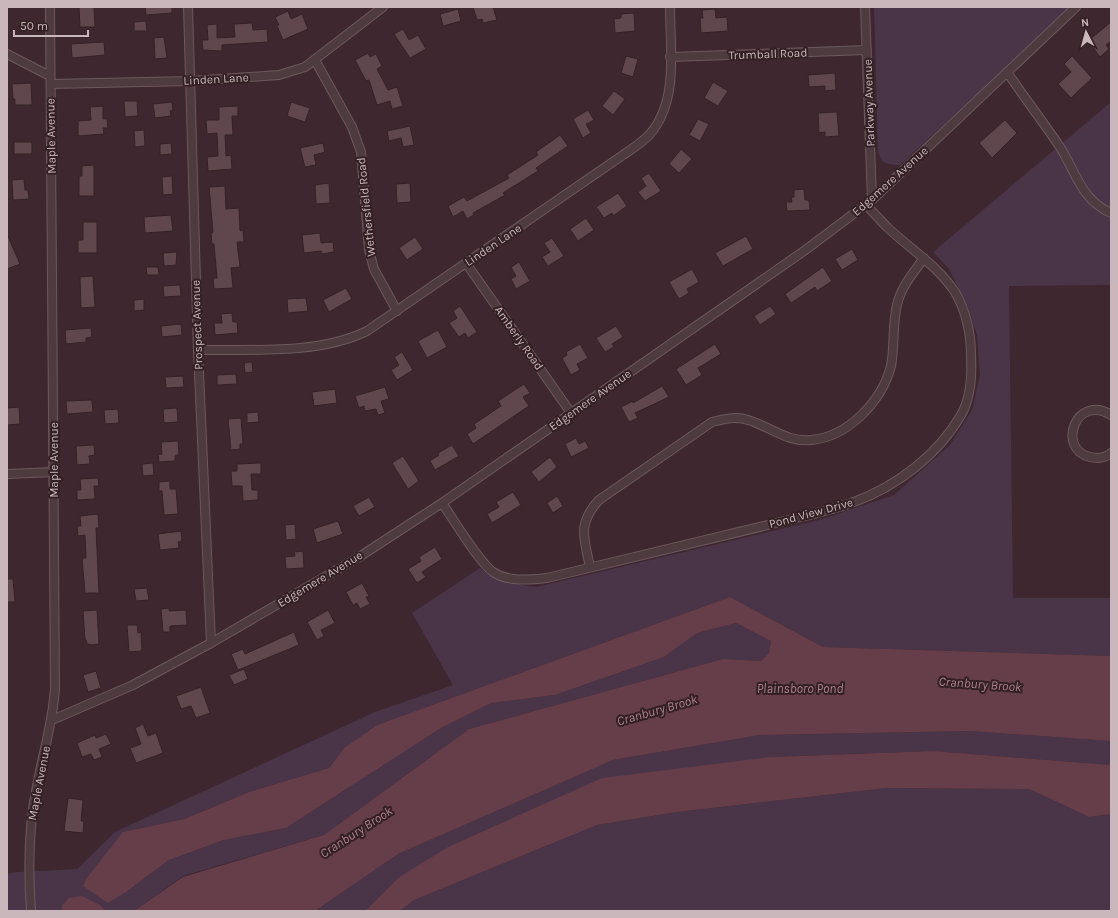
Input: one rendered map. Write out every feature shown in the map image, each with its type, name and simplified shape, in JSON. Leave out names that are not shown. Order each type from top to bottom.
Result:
[{"type":"street","name":"Maple Avenue","points":[[31,911],[28,863],[30,834],[36,787],[52,720],[56,659],[50,7]]},
{"type":"street","name":"Prospect Avenue","points":[[188,7],[198,350],[211,643]]},
{"type":"street","name":"Linden Lane","points":[[50,80],[191,81],[279,75],[305,68],[383,7]]},
{"type":"street","name":"Linden Lane","points":[[198,350],[274,349],[324,345],[350,339],[367,331],[397,311],[624,155],[649,135],[664,113],[670,93],[670,7]]},
{"type":"street","name":"Parkway Avenue","points":[[865,7],[869,202]]},
{"type":"street","name":"Edgemere Avenue","points":[[52,720],[115,694],[211,643],[359,557],[442,503],[804,251],[869,202],[1076,7]]},
{"type":"street","name":"Trumball Road","points":[[670,57],[867,50]]},
{"type":"street","points":[[7,54],[50,80]]},
{"type":"street","name":"Wethersfield Road","points":[[315,60],[352,127],[361,152],[369,250],[374,269],[397,311]]},
{"type":"street","points":[[1007,72],[1061,149],[1082,189],[1098,208],[1111,213]]},
{"type":"street","name":"Pond View Drive","points":[[442,503],[493,572],[512,579],[530,580],[547,578],[814,514],[854,502],[884,487],[914,469],[938,445],[961,414],[972,379],[968,322],[955,293],[940,272],[887,227],[869,202]]},
{"type":"street","points":[[590,567],[584,536],[585,519],[590,509],[599,500],[712,422],[728,418],[747,420],[789,438],[810,441],[833,436],[850,424],[868,406],[883,387],[891,365],[897,304],[906,282],[924,258]]},
{"type":"street","name":"Amberly Road","points":[[466,263],[571,413]]},
{"type":"street","points":[[1111,415],[1099,410],[1087,411],[1074,423],[1072,435],[1078,450],[1087,456],[1098,458],[1111,453]]},
{"type":"street","points":[[7,474],[54,472]]},
{"type":"shaded area","points":[[874,7],[1072,7],[900,165],[892,165],[881,159],[878,151]]},
{"type":"shaded area","points":[[1111,102],[1111,285],[1009,286],[1013,598],[1111,598],[1111,656],[823,647],[730,597],[377,725],[344,748],[329,768],[249,792],[184,819],[123,832],[126,892],[169,860],[224,840],[286,828],[441,728],[491,703],[555,695],[664,657],[697,633],[736,623],[771,641],[769,653],[761,661],[723,659],[469,729],[324,835],[183,876],[134,911],[106,911],[100,905],[62,906],[62,911],[7,911],[7,874],[17,872],[77,869],[115,832],[375,712],[453,685],[412,613],[480,568],[500,580],[513,584],[536,587],[819,520],[894,495],[950,445],[972,410],[980,375],[977,335],[968,307],[949,269],[933,252]]},
{"type":"shaded area","points":[[969,731],[1111,741],[1111,765],[934,751],[771,757],[398,878],[365,911],[315,911],[398,854],[613,760],[760,735]]},
{"type":"shaded area","points":[[887,788],[1029,789],[1089,817],[1111,814],[1111,911],[400,911],[414,900],[597,825],[677,812]]},
{"type":"water","name":"Plainsboro Pond","points":[[730,597],[823,647],[1111,656],[1111,741],[969,731],[760,735],[613,760],[398,854],[315,911],[134,911],[183,877],[324,835],[469,729],[723,659],[761,661],[769,653],[771,641],[736,623],[697,633],[664,657],[555,695],[491,703],[441,728],[286,828],[224,840],[169,860],[126,892],[108,903],[83,886],[86,879],[123,832],[184,819],[249,792],[329,768],[344,748],[377,725]]},
{"type":"water","points":[[934,751],[1111,765],[1111,814],[1089,817],[1029,789],[887,788],[677,812],[597,825],[414,900],[400,911],[365,911],[398,878],[448,847],[602,778],[771,757]]},
{"type":"water","points":[[82,896],[100,905],[106,911],[62,911],[62,906],[69,898]]},
{"type":"building","points":[[79,7],[94,7],[95,27],[80,27]]},
{"type":"building","points":[[145,7],[172,7],[172,13],[146,15]]},
{"type":"building","points":[[473,7],[493,7],[497,20],[483,23],[482,19],[477,20]]},
{"type":"building","points":[[458,9],[461,21],[443,26],[440,14]]},
{"type":"building","points":[[715,9],[716,18],[727,17],[728,31],[701,33],[700,18],[703,18],[702,10]]},
{"type":"building","points":[[288,11],[291,19],[302,14],[308,29],[283,40],[275,17]]},
{"type":"building","points":[[634,13],[635,31],[615,33],[614,19],[621,18],[621,14]]},
{"type":"building","points":[[146,21],[147,31],[134,31],[134,22]]},
{"type":"building","points":[[1111,22],[1111,41],[1106,45],[1109,49],[1100,57],[1088,41]]},
{"type":"building","points":[[252,23],[253,30],[267,29],[268,42],[222,45],[222,51],[203,50],[202,40],[208,40],[207,25],[217,24],[217,38],[235,37],[234,24]]},
{"type":"building","points":[[403,29],[409,40],[418,35],[426,49],[410,58],[394,34]]},
{"type":"building","points":[[164,37],[167,58],[155,59],[154,38]]},
{"type":"building","points":[[104,42],[105,55],[72,58],[71,44]]},
{"type":"building","points":[[368,53],[370,57],[376,54],[382,66],[377,69],[388,90],[397,87],[403,106],[392,109],[390,101],[377,105],[369,80],[366,81],[355,60]]},
{"type":"building","points":[[626,56],[638,59],[633,77],[621,73]]},
{"type":"building","points":[[1072,56],[1092,78],[1071,98],[1058,84],[1071,72],[1064,64]]},
{"type":"building","points":[[835,73],[836,90],[825,91],[825,86],[809,87],[808,75]]},
{"type":"building","points":[[713,82],[728,91],[718,106],[704,98]]},
{"type":"building","points":[[31,83],[32,105],[15,105],[12,84]]},
{"type":"building","points":[[614,91],[625,99],[613,115],[602,106]]},
{"type":"building","points":[[124,101],[137,101],[138,116],[125,117]]},
{"type":"building","points":[[172,102],[173,110],[170,111],[171,116],[155,118],[153,104]]},
{"type":"building","points":[[291,102],[310,108],[305,122],[287,116]]},
{"type":"building","points":[[103,106],[103,119],[107,119],[108,128],[103,128],[104,134],[78,136],[78,121],[91,120],[90,107]]},
{"type":"building","points":[[238,106],[238,116],[232,116],[233,135],[225,135],[226,156],[231,155],[232,169],[208,171],[207,157],[218,156],[217,133],[207,134],[206,120],[219,120],[219,107]]},
{"type":"building","points":[[588,110],[594,120],[586,124],[591,133],[583,138],[573,119]]},
{"type":"building","points":[[837,112],[839,136],[825,137],[825,132],[819,133],[818,113]]},
{"type":"building","points":[[698,119],[709,124],[700,141],[689,135]]},
{"type":"building","points":[[1005,120],[1017,133],[992,158],[979,143]]},
{"type":"building","points":[[410,126],[414,145],[403,147],[401,138],[389,141],[387,131]]},
{"type":"building","points":[[144,130],[145,146],[135,147],[134,131]]},
{"type":"building","points":[[560,135],[568,146],[536,168],[538,171],[503,193],[505,195],[473,213],[474,215],[467,219],[463,211],[453,217],[448,206],[464,197],[467,201],[509,178],[507,175],[538,155],[536,152]]},
{"type":"building","points":[[14,142],[32,142],[32,154],[14,154]]},
{"type":"building","points":[[171,143],[172,154],[160,155],[160,144]]},
{"type":"building","points":[[323,143],[325,152],[314,155],[316,165],[305,167],[300,148]]},
{"type":"building","points":[[681,149],[692,159],[679,173],[669,164]]},
{"type":"building","points":[[94,165],[94,196],[79,196],[79,176],[82,176],[82,166]]},
{"type":"building","points":[[649,173],[661,191],[645,201],[638,192],[646,186],[641,178]]},
{"type":"building","points":[[172,176],[173,194],[163,195],[162,177]]},
{"type":"building","points":[[24,179],[25,190],[28,190],[29,199],[13,200],[12,180]]},
{"type":"building","points":[[329,183],[330,203],[316,204],[315,185]]},
{"type":"building","points":[[410,183],[411,202],[397,203],[396,184]]},
{"type":"building","points":[[225,186],[226,209],[239,208],[240,231],[243,230],[244,242],[237,242],[240,267],[231,268],[233,288],[214,289],[213,278],[217,278],[214,244],[212,244],[211,233],[213,232],[209,187]]},
{"type":"building","points":[[804,189],[805,200],[809,200],[810,210],[787,211],[786,202],[792,202],[791,197],[794,197],[794,190]]},
{"type":"building","points":[[618,193],[627,206],[613,216],[612,213],[604,218],[596,207]]},
{"type":"building","points":[[171,215],[173,231],[145,233],[144,217]]},
{"type":"building","points":[[586,218],[594,230],[578,241],[570,229]]},
{"type":"building","points":[[83,222],[97,222],[97,253],[78,253],[78,240],[83,240]]},
{"type":"building","points":[[320,233],[321,243],[333,242],[334,252],[322,254],[321,251],[304,253],[302,235]]},
{"type":"building","points":[[7,234],[20,264],[7,269]]},
{"type":"building","points":[[746,236],[753,249],[723,266],[715,253]]},
{"type":"building","points":[[415,237],[423,249],[407,260],[399,248]]},
{"type":"building","points":[[552,238],[564,256],[548,266],[542,257],[550,252],[544,243]]},
{"type":"building","points":[[852,249],[858,260],[842,270],[835,259]]},
{"type":"building","points":[[177,252],[176,265],[164,266],[163,253]]},
{"type":"building","points":[[519,262],[530,281],[516,289],[511,279],[516,276],[511,267]]},
{"type":"building","points":[[146,267],[158,267],[159,275],[147,275]]},
{"type":"building","points":[[823,267],[832,281],[817,291],[815,287],[791,303],[785,294]]},
{"type":"building","points":[[692,269],[699,282],[687,289],[689,293],[679,299],[669,282]]},
{"type":"building","points":[[93,276],[95,307],[81,308],[80,277]]},
{"type":"building","points":[[180,285],[181,296],[164,297],[163,286]]},
{"type":"building","points":[[346,288],[352,299],[329,312],[323,300]]},
{"type":"building","points":[[306,298],[308,311],[288,313],[287,299]]},
{"type":"building","points":[[144,299],[144,310],[134,311],[134,300]]},
{"type":"building","points":[[460,306],[477,332],[468,338],[465,333],[459,337],[449,323],[457,318],[453,311]]},
{"type":"building","points":[[770,306],[776,314],[760,325],[754,316]]},
{"type":"building","points":[[232,313],[233,322],[237,322],[238,333],[215,335],[214,323],[222,323],[221,314]]},
{"type":"building","points":[[181,324],[182,335],[162,337],[161,326]]},
{"type":"building","points":[[616,326],[623,337],[612,344],[614,347],[605,352],[596,338]]},
{"type":"building","points":[[91,328],[92,337],[86,338],[86,342],[66,344],[65,330]]},
{"type":"building","points":[[438,330],[447,347],[427,358],[418,341]]},
{"type":"building","points":[[580,344],[588,358],[577,364],[580,370],[571,375],[562,358],[567,355],[566,352]]},
{"type":"building","points":[[715,344],[721,354],[698,368],[702,375],[686,385],[676,369]]},
{"type":"building","points":[[402,352],[413,370],[397,380],[391,370],[399,365],[394,357]]},
{"type":"building","points":[[252,362],[253,372],[245,373],[244,363]]},
{"type":"building","points":[[236,374],[237,384],[217,385],[217,375]]},
{"type":"building","points":[[183,376],[184,387],[166,388],[165,377]]},
{"type":"building","points":[[524,384],[530,393],[523,397],[529,406],[473,444],[467,434],[476,428],[474,424],[501,406],[498,401]]},
{"type":"building","points":[[662,386],[669,397],[635,413],[638,418],[629,422],[621,407],[633,401],[633,403]]},
{"type":"building","points":[[385,387],[389,399],[381,401],[385,413],[378,415],[376,409],[365,411],[364,406],[359,408],[355,396]]},
{"type":"building","points":[[335,389],[337,403],[314,406],[312,392]]},
{"type":"building","points":[[92,400],[93,412],[67,414],[66,401]]},
{"type":"building","points":[[19,407],[20,424],[7,425],[7,408]]},
{"type":"building","points":[[177,408],[178,422],[164,423],[163,409]]},
{"type":"building","points":[[118,409],[119,423],[105,424],[104,410]]},
{"type":"building","points":[[258,412],[259,422],[247,423],[247,413]]},
{"type":"building","points":[[241,418],[243,444],[240,444],[240,449],[231,450],[228,419]]},
{"type":"building","points":[[576,438],[579,444],[585,441],[589,448],[571,457],[565,444]]},
{"type":"building","points":[[178,441],[179,454],[175,456],[175,461],[159,462],[158,455],[162,454],[161,442]]},
{"type":"building","points":[[94,445],[95,455],[89,456],[90,464],[77,465],[76,446]]},
{"type":"building","points":[[452,445],[459,456],[435,470],[430,461],[439,455],[438,453]]},
{"type":"building","points":[[403,456],[419,481],[408,489],[392,463]]},
{"type":"building","points":[[550,457],[557,467],[539,482],[531,472]]},
{"type":"building","points":[[153,463],[154,475],[143,476],[142,464]]},
{"type":"building","points":[[261,463],[261,474],[251,474],[252,490],[258,490],[258,500],[243,501],[242,486],[232,486],[231,471],[237,471],[237,464]]},
{"type":"building","points":[[98,478],[99,486],[94,486],[95,499],[77,500],[77,490],[81,490],[80,479]]},
{"type":"building","points":[[170,481],[170,489],[176,489],[178,514],[164,515],[162,491],[159,491],[159,482]]},
{"type":"building","points":[[513,492],[521,505],[492,523],[487,514],[499,507],[496,502]]},
{"type":"building","points":[[557,496],[563,506],[553,513],[547,503]]},
{"type":"building","points":[[369,497],[375,507],[359,516],[353,506]]},
{"type":"building","points":[[98,514],[99,528],[96,528],[99,593],[85,593],[82,558],[86,558],[85,535],[78,536],[77,526],[81,526],[80,516]]},
{"type":"building","points":[[338,521],[343,534],[317,543],[313,529]]},
{"type":"building","points":[[295,524],[296,539],[286,540],[285,525]]},
{"type":"building","points":[[181,531],[182,541],[178,542],[179,548],[160,550],[158,534]]},
{"type":"building","points":[[435,547],[442,559],[422,572],[426,577],[417,583],[408,569],[421,561],[419,557]]},
{"type":"building","points":[[303,551],[304,568],[286,569],[285,557],[295,556],[294,552]]},
{"type":"building","points":[[7,579],[13,579],[15,602],[7,602]]},
{"type":"building","points":[[362,583],[369,596],[366,597],[370,604],[360,609],[357,603],[353,605],[346,592]]},
{"type":"building","points":[[147,588],[149,600],[136,601],[134,589]]},
{"type":"building","points":[[169,608],[169,611],[186,610],[187,625],[170,626],[170,632],[163,632],[161,609]]},
{"type":"building","points":[[97,610],[99,644],[87,644],[85,640],[83,611]]},
{"type":"building","points":[[328,610],[335,623],[321,630],[324,636],[317,640],[307,622]]},
{"type":"building","points":[[127,625],[137,625],[138,633],[141,632],[142,651],[129,652]]},
{"type":"building","points":[[294,632],[299,645],[238,670],[231,654],[243,649],[245,654]]},
{"type":"building","points":[[244,669],[248,679],[234,685],[229,675]]},
{"type":"building","points":[[96,671],[101,688],[88,692],[83,675]]},
{"type":"building","points":[[201,687],[210,713],[196,718],[191,706],[181,709],[176,696]]},
{"type":"building","points":[[143,724],[148,736],[156,733],[163,753],[136,763],[130,748],[141,744],[135,728]]},
{"type":"building","points":[[106,734],[111,744],[99,749],[102,757],[94,760],[91,754],[82,757],[77,743],[95,735],[96,738]]},
{"type":"building","points":[[68,798],[83,800],[81,821],[84,821],[83,833],[64,831]]},
{"type":"water label","name":"Cranbury Brook","points":[[980,684]]},
{"type":"water label","name":"Cranbury Brook","points":[[657,710]]},
{"type":"water label","name":"Cranbury Brook","points":[[356,832]]}]
